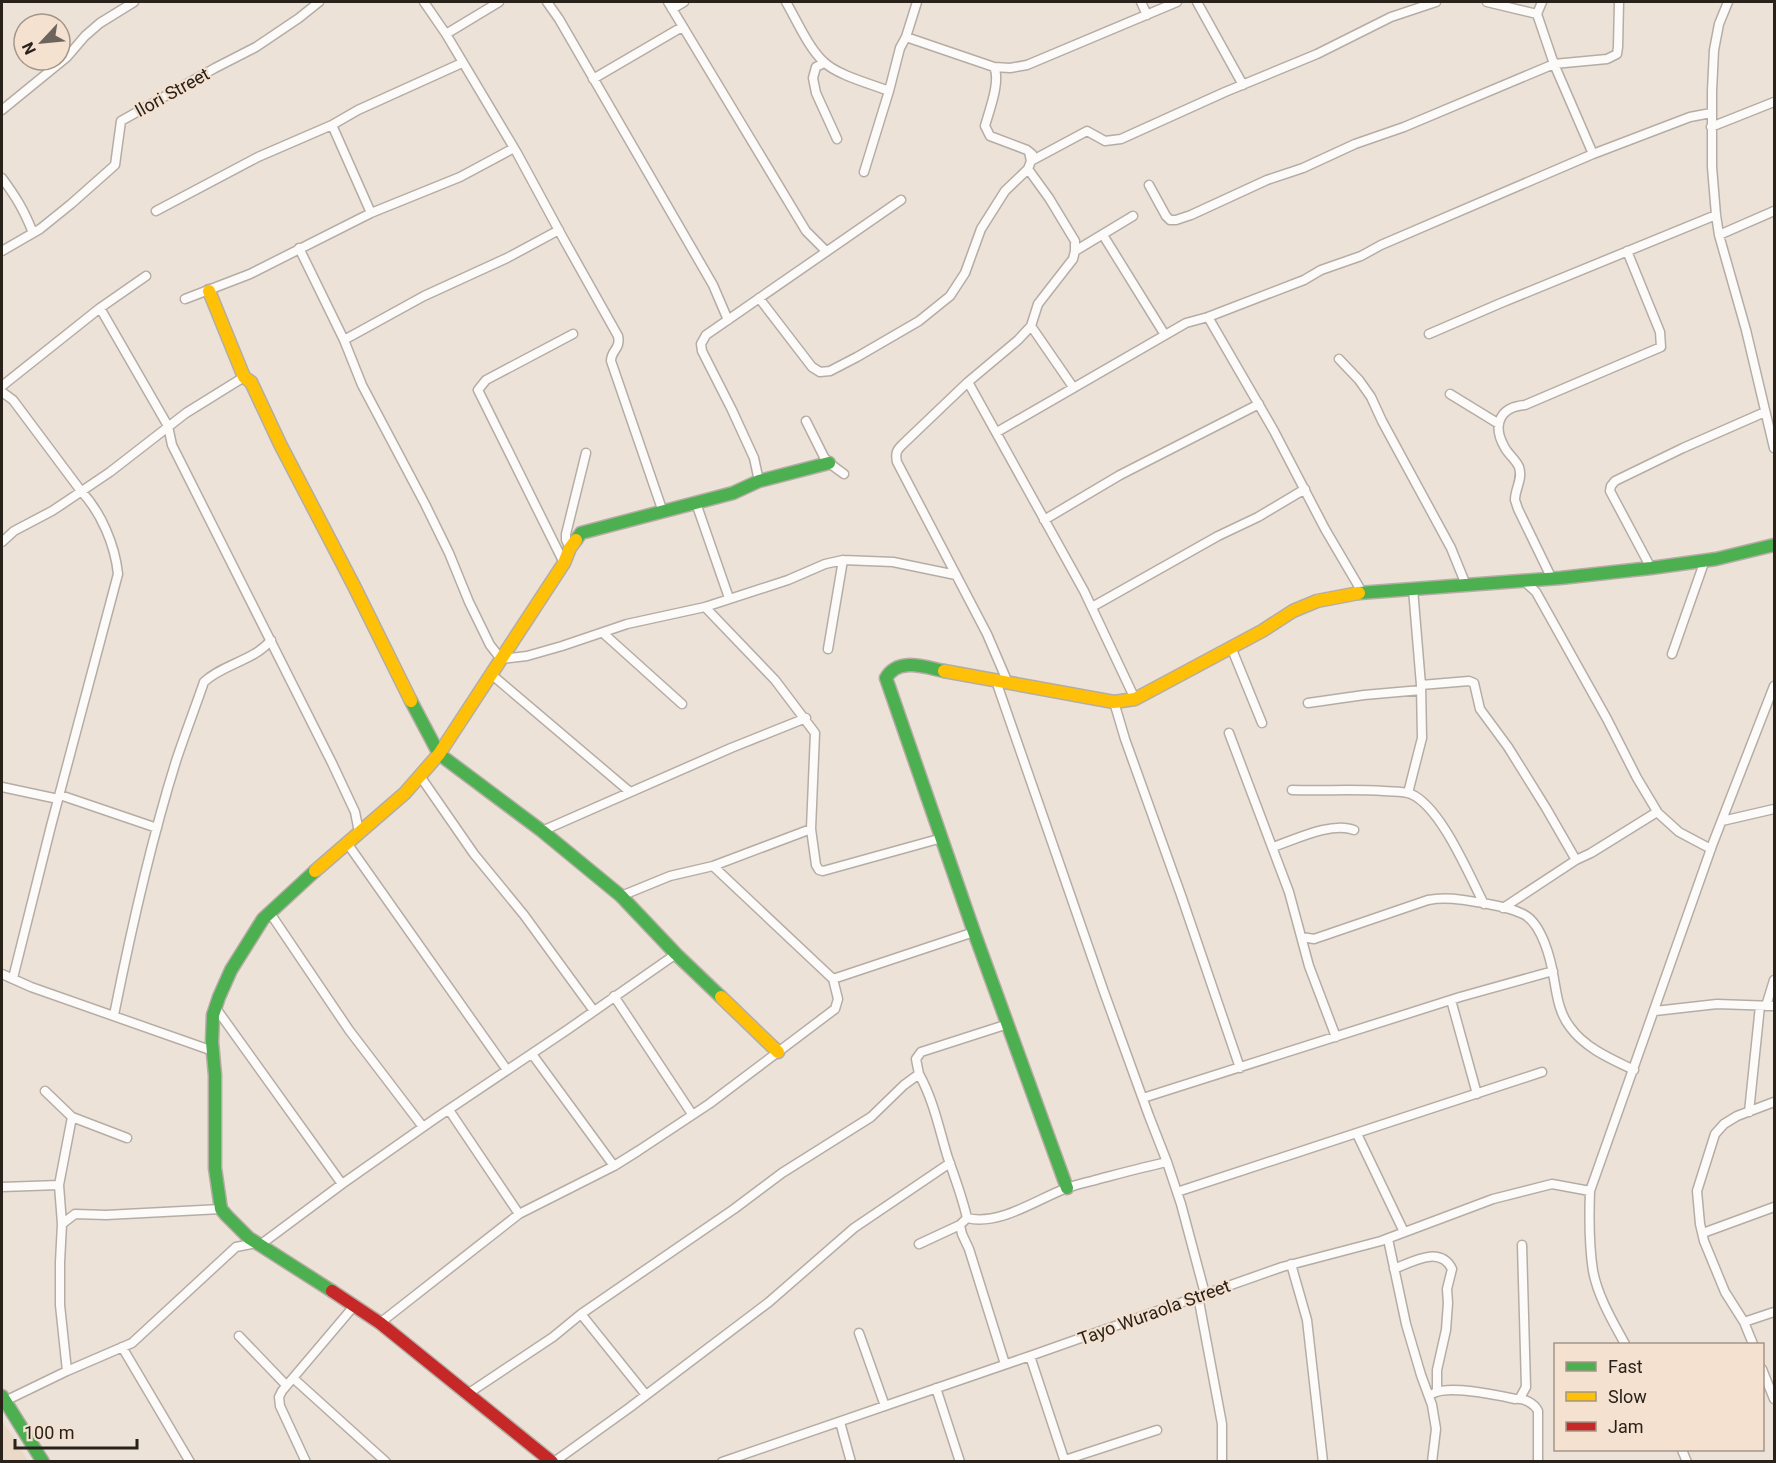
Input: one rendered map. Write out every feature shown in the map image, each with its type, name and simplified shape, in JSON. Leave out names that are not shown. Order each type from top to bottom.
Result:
[{"type":"street","points":[[2,110],[67,57],[100,23],[134,2]]},
{"type":"street","name":"Ilori Street","points":[[2,251],[33,233],[71,204],[115,165],[121,121],[256,47],[320,2]]},
{"type":"street","points":[[424,2],[446,34],[514,148],[618,336],[619,345],[611,361],[663,512]]},
{"type":"street","points":[[446,34],[499,2]]},
{"type":"street","points":[[547,2],[713,285],[728,320]]},
{"type":"street","points":[[684,2],[670,5],[806,231],[826,251]]},
{"type":"street","points":[[786,2],[824,63],[889,91]]},
{"type":"street","points":[[864,172],[900,48],[906,37],[916,2]]},
{"type":"street","points":[[1141,2],[1147,15]]},
{"type":"street","points":[[906,37],[994,67],[1010,68],[1027,65],[1177,2]]},
{"type":"street","points":[[1197,2],[1243,85]]},
{"type":"street","points":[[759,298],[812,367],[820,372],[830,371],[919,321],[950,296],[965,273],[981,230],[1005,191],[1032,160],[1087,131],[1105,141],[1121,139],[1317,54],[1391,17],[1436,2]]},
{"type":"street","points":[[1487,2],[1538,14]]},
{"type":"street","points":[[1542,2],[1538,14],[1554,64],[1593,154]]},
{"type":"street","points":[[1149,185],[1166,216],[1170,220],[1176,220],[1267,180],[1303,168],[1355,144],[1404,127],[1554,64],[1607,59],[1617,54],[1619,2]]},
{"type":"street","points":[[1728,2],[1719,24],[1714,50],[1711,128],[1716,215],[1719,236],[1746,330],[1774,448]]},
{"type":"street","points":[[593,80],[682,27]]},
{"type":"street","points":[[156,210],[258,157],[332,125],[358,110],[462,63]]},
{"type":"street","points":[[824,63],[816,67],[813,78],[816,93],[837,139]]},
{"type":"street","points":[[994,67],[996,84],[985,126],[990,136],[1027,150],[1049,198],[1075,241],[1074,260],[1038,304],[1031,326],[902,445],[897,450],[896,456],[987,634],[1056,855],[1177,1192],[1201,1295],[1222,1424],[1222,1461]]},
{"type":"street","points":[[1711,128],[1774,102]]},
{"type":"street","points":[[997,432],[1186,323],[1208,317],[1304,280],[1321,270],[1361,256],[1381,244],[1593,154],[1690,117],[1711,113]]},
{"type":"street","points":[[332,125],[371,213]]},
{"type":"street","points":[[185,299],[250,274],[371,213],[460,177],[514,148]]},
{"type":"street","points":[[2,178],[25,211],[33,233]]},
{"type":"street","points":[[759,481],[753,458],[732,410],[702,351],[701,345],[706,335],[901,200]]},
{"type":"street","points":[[1719,236],[1774,212]]},
{"type":"street","points":[[1429,334],[1716,215]]},
{"type":"street","points":[[1075,251],[1133,216]]},
{"type":"street","points":[[344,340],[424,296],[507,258],[559,230]]},
{"type":"street","points":[[1103,235],[1165,335]]},
{"type":"street","points":[[299,248],[344,340],[362,385],[425,504],[490,645],[501,659]]},
{"type":"street","points":[[1547,579],[1518,509],[1515,499],[1519,486],[1519,469],[1499,433],[1499,420],[1505,411],[1513,406],[1525,405],[1661,347],[1660,332],[1627,251]]},
{"type":"street","points":[[2,386],[100,308],[147,276]]},
{"type":"street","points":[[209,291],[244,376],[251,382],[280,444],[439,754],[542,831],[621,896],[676,954],[778,1052]]},
{"type":"street","points":[[100,308],[168,426],[172,445],[355,812],[359,832]]},
{"type":"street","points":[[1208,317],[1259,404],[1325,529],[1362,592]]},
{"type":"street","points":[[1031,326],[1073,387]]},
{"type":"street","points":[[564,563],[478,390],[486,380],[573,334]]},
{"type":"street","points":[[1339,359],[1371,397],[1451,548],[1466,585]]},
{"type":"street","points":[[2,542],[14,531],[52,511],[110,472],[186,413],[244,376]]},
{"type":"street","points":[[968,382],[1092,607],[1136,699]]},
{"type":"street","points":[[2,392],[14,400],[92,503],[109,538],[118,574],[13,978]]},
{"type":"street","points":[[1450,394],[1499,424]]},
{"type":"street","points":[[1044,520],[1120,475],[1259,404]]},
{"type":"street","points":[[1650,568],[1610,491],[1611,486],[1616,481],[1683,448],[1765,411]]},
{"type":"street","points":[[806,421],[824,457],[844,474]]},
{"type":"street","points":[[570,548],[566,534],[586,453]]},
{"type":"street","points":[[830,463],[759,481],[733,493],[581,533],[570,548],[564,563],[439,754],[405,793],[263,919],[231,970],[213,1015],[215,1167],[221,1209],[236,1227],[259,1244],[380,1323],[553,1461],[770,1302],[854,1228],[950,1163]]},
{"type":"street","points":[[1092,607],[1305,489]]},
{"type":"street","points":[[696,503],[729,598]]},
{"type":"street","points":[[1067,1188],[974,932],[886,678],[889,673],[906,664],[1114,702],[1136,699],[1262,631],[1293,610],[1317,601],[1362,592],[1524,581],[1650,568],[1705,560],[1774,545]]},
{"type":"street","points":[[501,659],[527,656],[627,624],[705,607],[788,580],[825,564],[843,560],[893,562],[956,575]]},
{"type":"street","points":[[828,649],[843,560]]},
{"type":"street","points":[[1672,654],[1705,560]]},
{"type":"street","points":[[1536,592],[1547,579]]},
{"type":"street","points":[[1524,581],[1536,592],[1592,690],[1637,778],[1658,812],[1679,832],[1711,849]]},
{"type":"street","points":[[1408,794],[1422,738],[1421,688],[1413,589]]},
{"type":"street","points":[[705,607],[775,680],[806,718],[815,733],[811,829],[816,865],[819,870],[823,871],[942,838]]},
{"type":"street","points":[[603,633],[682,704]]},
{"type":"street","points":[[114,1015],[130,934],[158,828],[176,762],[204,682],[211,675],[264,649],[271,640]]},
{"type":"street","points":[[1231,647],[1262,723]]},
{"type":"street","points":[[264,649],[277,653]]},
{"type":"street","points":[[492,674],[630,792]]},
{"type":"street","points":[[1308,703],[1469,681],[1474,683],[1480,709],[1508,747],[1576,860]]},
{"type":"street","points":[[1624,1343],[1608,1313],[1594,1272],[1590,1234],[1590,1191],[1711,849],[1774,686]]},
{"type":"street","points":[[1114,702],[1240,1068]]},
{"type":"street","points":[[542,831],[731,748],[806,718]]},
{"type":"street","points":[[1229,733],[1289,892],[1309,966],[1336,1037]]},
{"type":"street","points":[[420,776],[474,854],[524,915],[594,1011]]},
{"type":"street","points":[[2,787],[59,797],[158,828]]},
{"type":"street","points":[[1292,790],[1362,789],[1413,795],[1434,813],[1446,831],[1484,904]]},
{"type":"street","points":[[1722,821],[1774,808]]},
{"type":"street","points":[[355,812],[372,822]]},
{"type":"street","points":[[1503,908],[1576,860],[1658,812]]},
{"type":"street","points":[[1273,848],[1326,830],[1345,826],[1354,830]]},
{"type":"street","points":[[621,896],[670,876],[713,866],[811,829]]},
{"type":"street","points":[[347,843],[507,1070]]},
{"type":"street","points":[[380,1323],[519,1214],[614,1166],[709,1104],[834,1009],[838,999],[833,979],[713,866]]},
{"type":"street","points":[[1302,937],[1314,939],[1428,900],[1444,897],[1503,908],[1525,915],[1542,936],[1553,970],[1558,1003],[1568,1025],[1579,1038],[1604,1055],[1634,1070]]},
{"type":"street","points":[[270,913],[349,1030],[423,1127]]},
{"type":"street","points":[[833,979],[974,932]]},
{"type":"street","points":[[1305,950],[1314,939]]},
{"type":"street","points":[[43,1461],[3,1399],[132,1343],[236,1247],[259,1244],[423,1127],[676,954]]},
{"type":"street","points":[[1143,1098],[1553,970]]},
{"type":"street","points":[[2,974],[31,987],[213,1051]]},
{"type":"street","points":[[1749,1112],[1767,1006],[1774,980]]},
{"type":"street","points":[[614,996],[693,1114]]},
{"type":"street","points":[[1451,1000],[1478,1094]]},
{"type":"street","points":[[1655,1011],[1717,1004],[1767,1006]]},
{"type":"street","points":[[215,1007],[342,1184]]},
{"type":"street","points":[[967,1218],[962,1196],[919,1074],[916,1059],[921,1052],[1008,1024]]},
{"type":"street","points":[[532,1054],[614,1166]]},
{"type":"street","points":[[1177,1192],[1542,1072]]},
{"type":"street","points":[[469,1393],[734,1209],[782,1173],[871,1117],[904,1084],[919,1074]]},
{"type":"street","points":[[45,1091],[72,1117],[127,1138]]},
{"type":"street","points":[[1753,1343],[1744,1322],[1725,1292],[1702,1233],[1696,1191],[1715,1134],[1724,1124],[1774,1102]]},
{"type":"street","points":[[449,1110],[519,1214]]},
{"type":"street","points":[[67,1371],[60,1305],[62,1203],[59,1185],[72,1117]]},
{"type":"street","points":[[1357,1134],[1404,1232]]},
{"type":"street","points":[[967,1218],[978,1221],[991,1218],[1034,1204],[1067,1188],[1167,1162]]},
{"type":"street","name":"Tayo Wuraola Street","points":[[722,1461],[1291,1264],[1388,1239],[1493,1199],[1552,1184],[1590,1191]]},
{"type":"street","points":[[2,1187],[59,1185]]},
{"type":"street","points":[[62,1203],[75,1214],[106,1215],[221,1209]]},
{"type":"street","points":[[1702,1233],[1774,1207]]},
{"type":"street","points":[[62,1224],[75,1214]]},
{"type":"street","points":[[919,1244],[960,1225],[967,1218]]},
{"type":"street","points":[[960,1225],[1005,1364]]},
{"type":"street","points":[[236,1227],[236,1247]]},
{"type":"street","points":[[1388,1239],[1406,1324],[1433,1394]]},
{"type":"street","points":[[1520,1398],[1526,1387],[1522,1245]]},
{"type":"street","points":[[1395,1269],[1426,1256],[1443,1259],[1452,1269],[1447,1289],[1446,1330],[1433,1394],[1432,1405],[1436,1429],[1432,1461]]},
{"type":"street","points":[[1291,1264],[1307,1320],[1323,1461]]},
{"type":"street","points":[[306,1461],[280,1406],[279,1397],[286,1385],[354,1306]]},
{"type":"street","points":[[1744,1322],[1774,1312]]},
{"type":"street","points":[[581,1314],[646,1395]]},
{"type":"street","points":[[859,1333],[885,1406]]},
{"type":"street","points":[[238,1336],[286,1385]]},
{"type":"street","points":[[122,1347],[190,1461]]},
{"type":"street","points":[[1030,1356],[1065,1461],[1157,1430]]},
{"type":"street","points":[[1764,1374],[1774,1399]]},
{"type":"street","points":[[293,1378],[386,1461]]},
{"type":"street","points":[[936,1388],[960,1461]]},
{"type":"street","points":[[1433,1394],[1457,1390],[1520,1398],[1534,1404],[1538,1411],[1538,1461]]},
{"type":"street","points":[[840,1422],[852,1461]]},
{"type":"shaded area","points":[[2,1421],[16,1441],[28,1461],[2,1461]]},
{"type":"traffic: fast","points":[[576,540],[581,533],[733,493],[759,481],[829,463]]},
{"type":"traffic: fast","points":[[1359,593],[1560,578],[1651,568],[1716,559],[1774,545]]},
{"type":"traffic: fast","points":[[944,671],[912,665],[897,667],[886,678],[974,932],[1067,1188]]},
{"type":"traffic: fast","points":[[411,701],[439,754],[542,831],[621,896],[721,997]]},
{"type":"traffic: fast","points":[[315,871],[263,919],[231,970],[219,997],[213,1015],[212,1042],[215,1075],[215,1168],[221,1209],[227,1216],[249,1238],[332,1291]]},
{"type":"traffic: fast","points":[[2,1396],[43,1462]]},
{"type":"traffic: slow","points":[[209,291],[244,377],[251,382],[280,444],[411,701]]},
{"type":"traffic: slow","points":[[315,871],[405,793],[439,754],[564,563],[576,540]]},
{"type":"traffic: slow","points":[[944,671],[1114,702],[1135,699],[1262,631],[1293,611],[1317,601],[1359,593]]},
{"type":"traffic: slow","points":[[721,997],[778,1052]]},
{"type":"traffic: jam","points":[[332,1291],[380,1323],[552,1462]]}]
